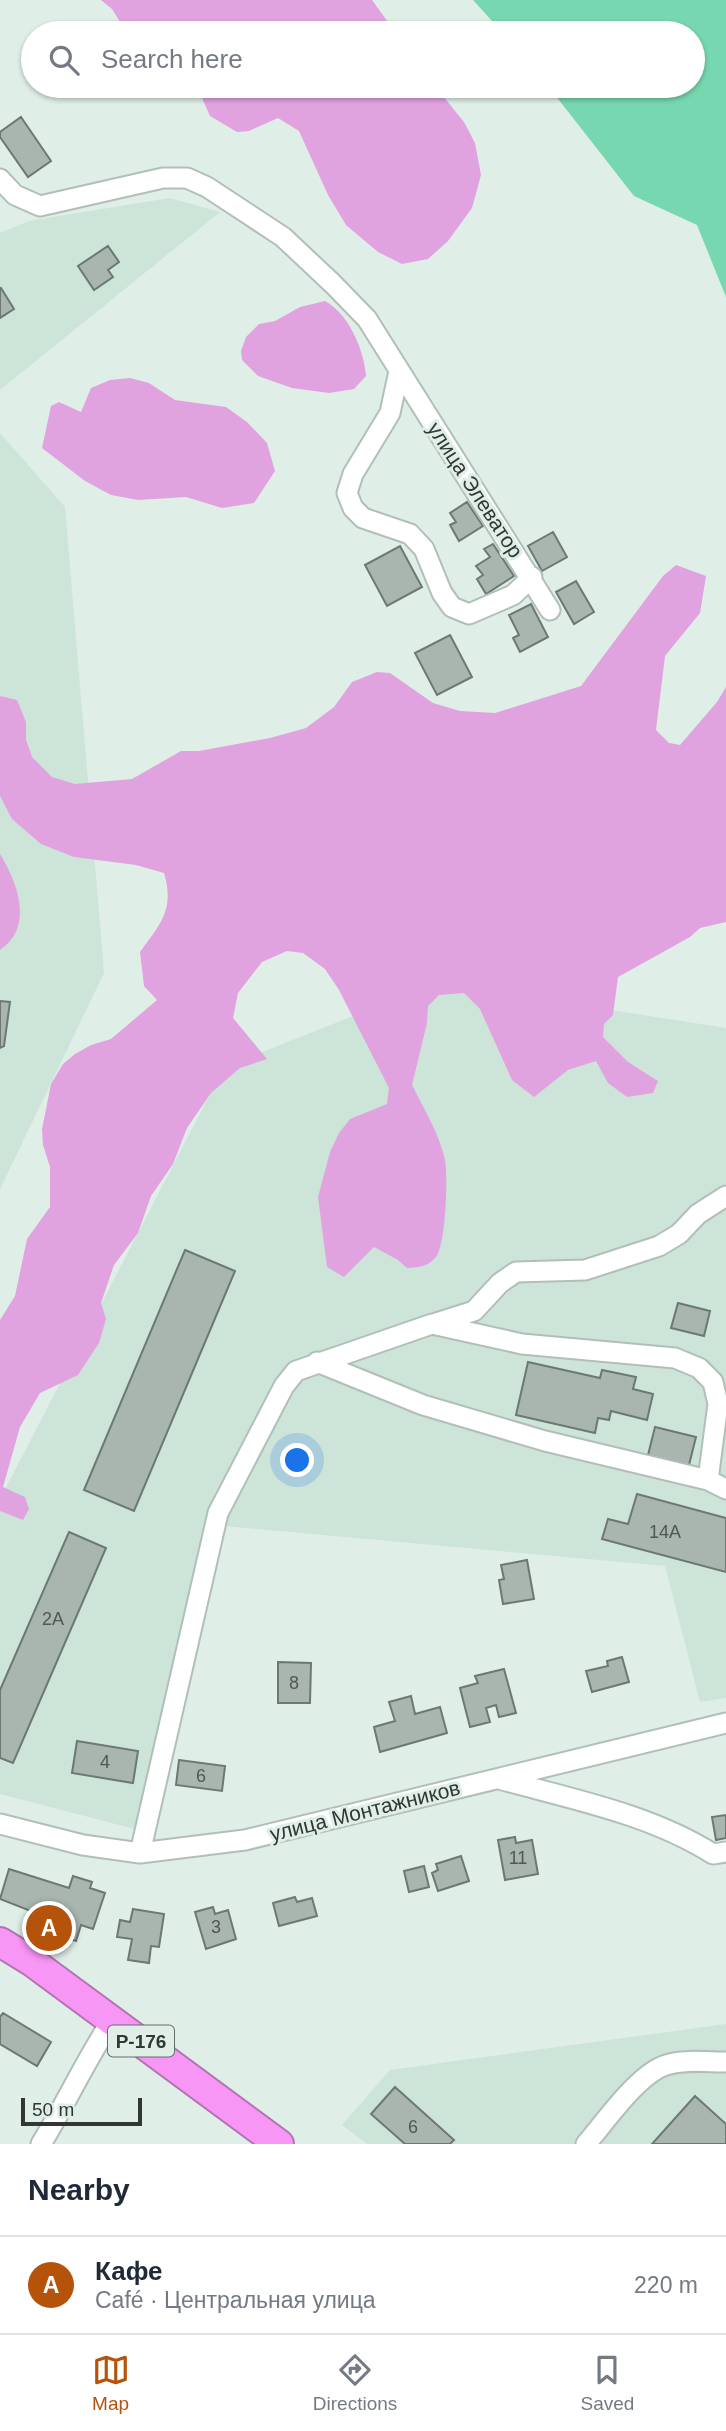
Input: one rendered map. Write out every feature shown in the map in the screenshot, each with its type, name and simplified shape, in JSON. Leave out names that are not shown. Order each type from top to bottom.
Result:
[{"type":"highway","name":"Р-176","points":[[0,1942],[31,1961],[279,2144]]},
{"type":"street","name":"улица Элеватор","points":[[0,179],[15,195],[40,206],[163,177],[187,178],[207,187],[284,237],[367,318],[550,610]]},
{"type":"street","points":[[399,371],[390,413],[353,474],[346,493],[353,508],[363,518],[410,534],[424,549],[442,593],[452,607],[469,614],[513,595],[531,577]]},
{"type":"street","points":[[140,1853],[218,1513],[284,1386],[296,1371],[474,1311],[500,1283],[516,1272],[584,1270],[659,1246],[679,1234],[698,1214],[726,1196]]},
{"type":"street","points":[[317,1362],[423,1405],[545,1441],[717,1484],[718,1404],[713,1382],[699,1368],[675,1358],[522,1344],[432,1324]]},
{"type":"street","name":"улица Монтажников","points":[[0,1824],[83,1845],[140,1853],[245,1840],[726,1723]]},
{"type":"street","points":[[498,1779],[605,1808],[688,1838],[713,1854],[726,1852]]},
{"type":"street","points":[[41,2144],[112,2020]]},
{"type":"street","points":[[586,2144],[636,2085],[666,2065],[726,2062]]},
{"type":"shaded area","points":[[101,0],[372,0],[387,21],[120,21],[112,9]]},
{"type":"shaded area","points":[[473,0],[726,0],[726,297],[697,225],[634,196],[557,98],[705,98],[705,21],[492,21]]},
{"type":"shaded area","points":[[202,98],[445,98],[464,122],[475,143],[481,175],[472,208],[448,241],[428,259],[402,264],[378,252],[346,225],[328,195],[299,131],[278,118],[249,131],[237,132],[210,116]]},
{"type":"shaded area","points":[[170,198],[220,212],[0,390],[0,233],[29,221]]},
{"type":"shaded area","points":[[325,301],[334,307],[348,324],[362,355],[366,376],[354,389],[329,393],[292,388],[258,376],[242,360],[241,351],[246,337],[259,324],[275,321],[300,307]]},
{"type":"shaded area","points":[[130,378],[149,383],[175,400],[226,407],[247,422],[267,443],[275,471],[254,503],[222,508],[186,497],[138,500],[111,495],[85,481],[42,448],[51,406],[59,402],[81,412],[91,388],[110,380]]},
{"type":"shaded area","points":[[0,433],[65,507],[104,973],[0,1189]]},
{"type":"shaded area","points":[[676,565],[706,576],[700,613],[665,656],[656,730],[669,743],[680,745],[717,702],[726,687],[726,922],[700,928],[690,937],[618,977],[613,1015],[604,1024],[603,1037],[628,1062],[658,1081],[653,1093],[627,1097],[608,1083],[596,1061],[568,1070],[534,1097],[512,1080],[480,1009],[464,993],[439,995],[428,1006],[427,1023],[412,1085],[435,1131],[445,1160],[445,1210],[439,1250],[430,1263],[407,1268],[374,1247],[344,1277],[327,1267],[318,1197],[330,1152],[339,1133],[350,1119],[387,1104],[389,1088],[339,990],[325,969],[303,953],[287,951],[262,962],[238,993],[233,1018],[267,1059],[240,1068],[211,1093],[187,1128],[173,1164],[151,1196],[138,1233],[114,1265],[101,1303],[106,1319],[99,1343],[78,1375],[40,1393],[20,1427],[3,1487],[25,1497],[29,1509],[23,1520],[0,1511],[0,1320],[15,1296],[27,1239],[50,1207],[50,1167],[43,1145],[42,1129],[51,1084],[63,1064],[75,1054],[91,1045],[111,1039],[157,1000],[144,986],[140,952],[164,916],[168,897],[164,873],[136,865],[74,857],[41,844],[12,819],[0,796],[0,696],[17,700],[26,722],[26,740],[32,757],[52,777],[75,784],[132,779],[181,751],[199,751],[270,738],[306,728],[334,707],[352,682],[377,672],[390,673],[433,703],[460,711],[495,713],[581,686],[663,576]]},
{"type":"shaded area","points":[[0,854],[17,891],[20,917],[17,929],[0,950]]},
{"type":"shaded area","points":[[437,983],[726,1028],[726,1698],[700,1702],[665,1566],[223,1526],[154,1834],[0,1794],[0,1499],[224,1067]]},
{"type":"shaded area","points":[[726,2024],[726,2144],[367,2144],[342,2125],[390,2070]]},
{"type":"building","points":[[21,117],[51,161],[28,177],[0,137],[0,132]]},
{"type":"building","points":[[108,246],[119,262],[108,270],[113,277],[94,290],[78,266]]},
{"type":"building","points":[[0,289],[14,309],[0,318]]},
{"type":"building","points":[[467,502],[483,526],[459,541],[450,525],[456,522],[450,513]]},
{"type":"building","points":[[553,532],[567,557],[542,571],[528,546]]},
{"type":"building","points":[[493,544],[514,576],[486,594],[477,579],[483,575],[476,566],[490,557],[484,549]]},
{"type":"building","points":[[400,546],[422,587],[387,606],[365,565]]},
{"type":"building","points":[[576,581],[594,612],[574,624],[556,592]]},
{"type":"building","points":[[531,604],[548,637],[520,652],[513,638],[519,635],[509,615]]},
{"type":"building","points":[[450,635],[472,677],[437,695],[415,653]]},
{"type":"building","points":[[0,1001],[10,1002],[4,1046],[0,1048]]},
{"type":"building","points":[[185,1250],[235,1271],[134,1511],[84,1490]]},
{"type":"building","points":[[678,1303],[710,1311],[704,1336],[671,1328]]},
{"type":"building","points":[[528,1362],[600,1378],[602,1370],[636,1377],[633,1389],[653,1394],[647,1420],[611,1411],[609,1420],[598,1418],[595,1433],[516,1415]]},
{"type":"building","points":[[655,1427],[696,1437],[689,1465],[648,1455]]},
{"type":"building","points":[[637,1494],[726,1518],[726,1572],[602,1539],[608,1519],[628,1524]]},
{"type":"building","points":[[69,1532],[106,1548],[13,1763],[0,1758],[0,1690]]},
{"type":"building","points":[[527,1560],[534,1599],[503,1604],[499,1580],[504,1579],[501,1565]]},
{"type":"building","points":[[622,1657],[629,1682],[592,1692],[586,1671],[608,1666],[607,1661]]},
{"type":"building","points":[[278,1662],[311,1663],[310,1703],[278,1703]]},
{"type":"building","points":[[504,1669],[516,1713],[499,1717],[496,1705],[486,1708],[490,1722],[470,1727],[460,1688],[478,1683],[475,1676]]},
{"type":"building","points":[[411,1696],[415,1714],[440,1707],[447,1733],[380,1752],[374,1727],[395,1721],[389,1702]]},
{"type":"building","points":[[77,1741],[138,1751],[133,1783],[72,1773]]},
{"type":"building","points":[[179,1760],[225,1766],[222,1791],[176,1785]]},
{"type":"building","points":[[726,1815],[726,1838],[716,1840],[712,1817]]},
{"type":"building","points":[[515,1837],[516,1843],[532,1840],[538,1874],[505,1880],[498,1840]]},
{"type":"building","points":[[461,1856],[469,1881],[438,1891],[432,1873],[438,1870],[436,1864]]},
{"type":"building","points":[[424,1866],[429,1887],[409,1892],[404,1871]]},
{"type":"building","points":[[9,1869],[69,1888],[73,1876],[92,1882],[90,1888],[105,1893],[93,1929],[81,1925],[76,1941],[27,1924],[31,1911],[0,1899]]},
{"type":"building","points":[[295,1897],[297,1902],[312,1898],[317,1916],[279,1926],[273,1903]]},
{"type":"building","points":[[213,1907],[215,1914],[228,1910],[236,1939],[206,1949],[195,1912]]},
{"type":"building","points":[[133,1909],[164,1914],[159,1947],[151,1946],[149,1963],[128,1960],[132,1939],[117,1937],[120,1920],[130,1922]]},
{"type":"building","points":[[3,2013],[51,2042],[37,2066],[0,2044],[0,2017]]},
{"type":"building","points":[[395,2087],[454,2140],[450,2144],[405,2144],[371,2114]]},
{"type":"building","points":[[695,2096],[726,2124],[726,2144],[652,2144]]},
{"type":"place","name":"Кафе","points":[[49,1928]]}]
